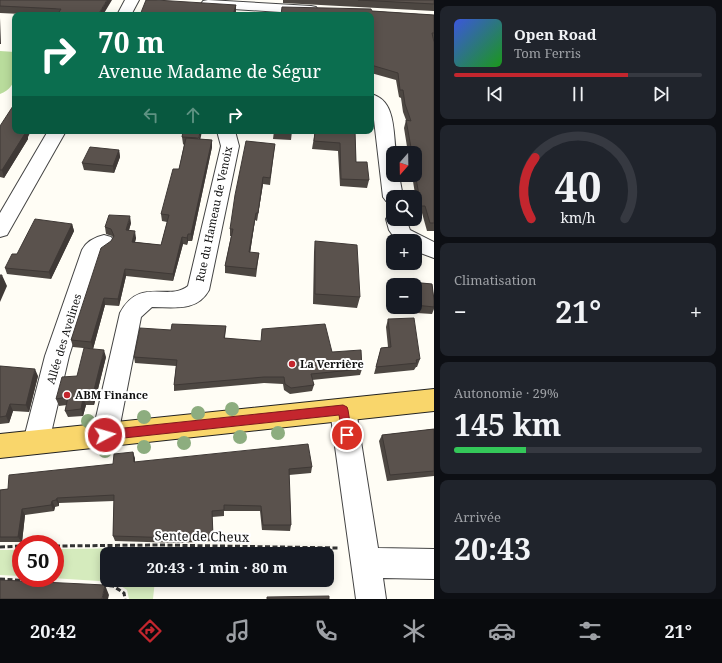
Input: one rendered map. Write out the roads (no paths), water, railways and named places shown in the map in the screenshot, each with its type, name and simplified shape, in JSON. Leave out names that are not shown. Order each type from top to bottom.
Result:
[{"type":"main road","points":[[0,446],[434,400]]},
{"type":"street","points":[[126,12],[132,0]]},
{"type":"street","points":[[192,3],[327,11]]},
{"type":"street","points":[[374,101],[382,110],[392,190]]},
{"type":"street","points":[[0,230],[55,134]]},
{"type":"street","name":"Rue du Hameau de Venoix","points":[[105,435],[131,313],[138,305],[148,299],[187,299],[198,290],[230,146],[227,134]]},
{"type":"street","name":"Allée des Avelines","points":[[36,442],[57,356],[92,250],[104,242]]},
{"type":"street","points":[[422,245],[434,251]]},
{"type":"street","points":[[343,410],[354,556],[371,599]]},
{"type":"street","points":[[354,556],[434,564]]},
{"type":"place","name":"La Verrière","points":[[292,364]]},
{"type":"place","name":"ABM Finance","points":[[67,395]]}]
